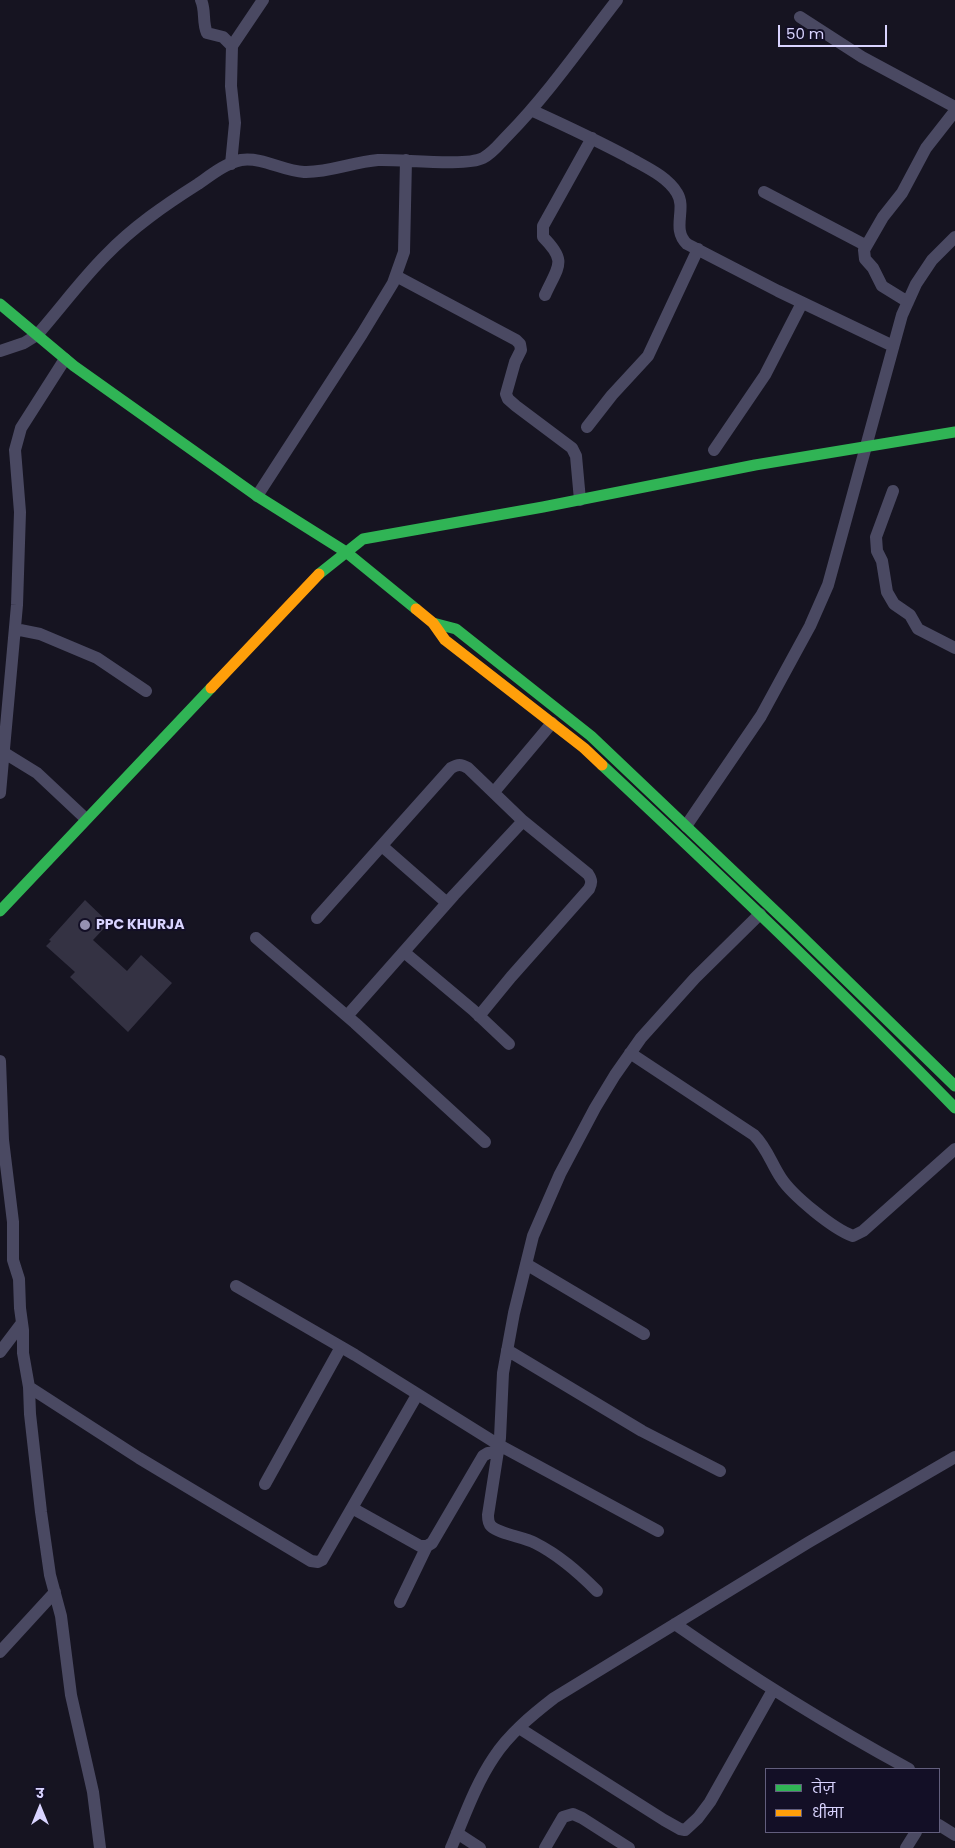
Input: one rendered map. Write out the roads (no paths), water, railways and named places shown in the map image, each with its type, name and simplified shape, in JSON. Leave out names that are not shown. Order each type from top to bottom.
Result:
[{"type":"street","points":[[201,0],[205,10],[204,27],[207,33],[223,37],[232,46]]},
{"type":"street","points":[[231,164],[235,123],[231,86],[232,46],[263,0]]},
{"type":"street","points":[[0,351],[24,343],[37,335],[105,255],[159,209],[240,160],[258,160],[303,172],[376,160],[462,162],[481,159],[490,154],[531,110],[617,0]]},
{"type":"street","points":[[800,16],[862,57],[955,109],[926,148],[902,193],[883,217],[865,245],[865,259],[873,268],[879,283],[908,302]]},
{"type":"street","points":[[531,110],[592,138],[658,174],[672,185],[679,195],[679,227],[682,239],[686,244],[802,303],[893,346]]},
{"type":"street","points":[[545,295],[558,267],[559,257],[543,237],[543,226],[592,138]]},
{"type":"street","points":[[257,496],[362,334],[396,276],[404,252],[406,160]]},
{"type":"street","points":[[764,192],[865,245]]},
{"type":"street","points":[[686,826],[762,716],[810,626],[828,585],[902,315],[916,284],[932,260],[955,237]]},
{"type":"street","points":[[586,427],[648,356],[698,249]]},
{"type":"street","points":[[396,276],[516,340],[520,344],[521,350],[506,394],[508,399],[516,406],[572,448],[576,456],[580,500]]},
{"type":"street","points":[[714,450],[765,375],[802,303]]},
{"type":"street","points":[[0,304],[64,359],[257,496],[346,552],[433,623],[445,640],[584,748],[760,914],[902,1052],[955,1108]]},
{"type":"street","points":[[0,793],[15,629],[20,512],[15,450],[21,428],[64,359]]},
{"type":"street","points":[[0,911],[315,578],[363,539],[580,500],[755,465],[955,432]]},
{"type":"street","points":[[893,491],[876,537],[877,551],[882,561],[887,592],[894,604],[910,615],[918,629],[955,648]]},
{"type":"street","points":[[433,623],[456,629],[591,736],[955,1086]]},
{"type":"street","points":[[15,629],[40,634],[97,658],[146,691]]},
{"type":"street","points":[[494,792],[552,723]]},
{"type":"street","points":[[4,752],[37,773],[86,819]]},
{"type":"street","points":[[317,918],[451,768],[462,765],[468,768],[523,821],[592,879],[592,884],[511,977],[480,1016]]},
{"type":"street","points":[[347,1016],[523,821]]},
{"type":"street","points":[[382,846],[447,903]]},
{"type":"street","points":[[597,1591],[575,1570],[546,1549],[533,1542],[491,1527],[488,1522],[499,1449],[503,1373],[514,1313],[533,1236],[560,1174],[595,1108],[630,1052],[641,1038],[695,978],[760,914]]},
{"type":"street","points":[[256,938],[347,1016],[485,1142]]},
{"type":"street","points":[[404,952],[480,1016],[509,1044]]},
{"type":"street","points":[[630,1052],[754,1136],[762,1143],[780,1176],[789,1188],[821,1216],[852,1236],[862,1231],[955,1149]]},
{"type":"street","points":[[0,1061],[3,1140],[13,1222],[13,1260],[19,1279],[24,1353],[40,1504],[50,1576],[61,1616],[71,1695],[93,1792],[100,1848]]},
{"type":"street","points":[[526,1264],[644,1334]]},
{"type":"street","points":[[236,1286],[341,1347],[499,1449],[658,1530]]},
{"type":"street","points":[[0,1352],[22,1323]]},
{"type":"street","points":[[265,1484],[341,1347]]},
{"type":"street","points":[[507,1350],[634,1427],[720,1471]]},
{"type":"street","points":[[29,1387],[139,1458],[310,1561],[318,1562],[322,1560],[417,1395]]},
{"type":"street","points":[[352,1508],[420,1546],[426,1546],[432,1543],[483,1456],[499,1449]]},
{"type":"street","points":[[450,1848],[482,1776],[495,1756],[519,1728],[554,1698],[809,1542],[955,1457]]},
{"type":"street","points":[[400,1602],[426,1546]]},
{"type":"street","points":[[0,1652],[55,1592]]},
{"type":"street","points":[[676,1624],[773,1690],[823,1721],[907,1768]]},
{"type":"street","points":[[519,1728],[672,1824],[685,1830],[698,1818],[710,1802],[773,1690]]},
{"type":"street","points":[[545,1848],[563,1817],[573,1814],[629,1848]]},
{"type":"street","points":[[940,1827],[955,1835]]},
{"type":"street","points":[[457,1833],[480,1848]]},
{"type":"street","points":[[906,1848],[915,1833]]},
{"type":"place","name":"PPC KHURJA","points":[[85,925]]}]
